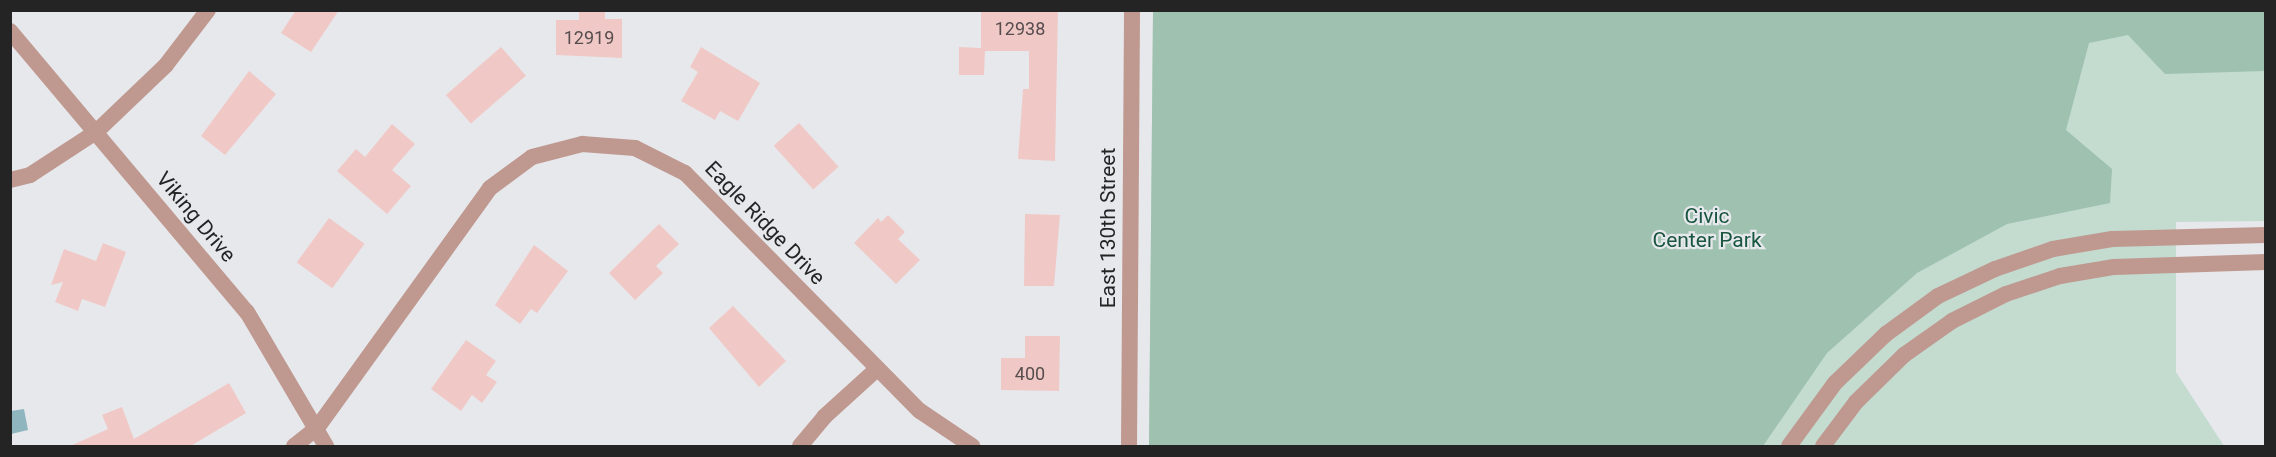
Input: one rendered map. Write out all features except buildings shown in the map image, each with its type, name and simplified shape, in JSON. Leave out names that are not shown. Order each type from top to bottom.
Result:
[{"type":"street","points":[[10,180],[30,175],[96,132],[166,65],[208,10]]},
{"type":"street","name":"East 130th Street","points":[[1129,447],[1132,10]]},
{"type":"street","name":"Viking Drive","points":[[10,31],[247,312],[317,428],[326,447]]},
{"type":"street","name":"Eagle Ridge Drive","points":[[294,447],[317,428],[490,188],[532,158],[582,144],[635,148],[685,173],[920,411],[972,447]]},
{"type":"street","points":[[1789,447],[1835,383],[1886,334],[1938,296],[1995,268],[2053,249],[2102,240],[2265,236]]},
{"type":"street","points":[[1823,447],[1856,402],[1904,355],[1952,321],[2006,294],[2060,276],[2114,267],[2265,262]]},
{"type":"street","points":[[800,447],[824,417],[877,369]]},
{"type":"green space","name":"Civic Center Park","points":[[1153,11],[2265,11],[2265,221],[2176,222],[2176,372],[2224,446],[1149,446]]},
{"type":"green space","name":"Civic Center Park","points":[[1153,11],[2265,11],[2265,71],[2165,74],[2128,35],[2089,43],[2066,130],[2112,169],[2110,203],[2007,224],[1917,273],[1827,353],[1763,446],[1149,446]]},
{"type":"water","points":[[24,409],[28,430],[11,434],[11,411]]}]
